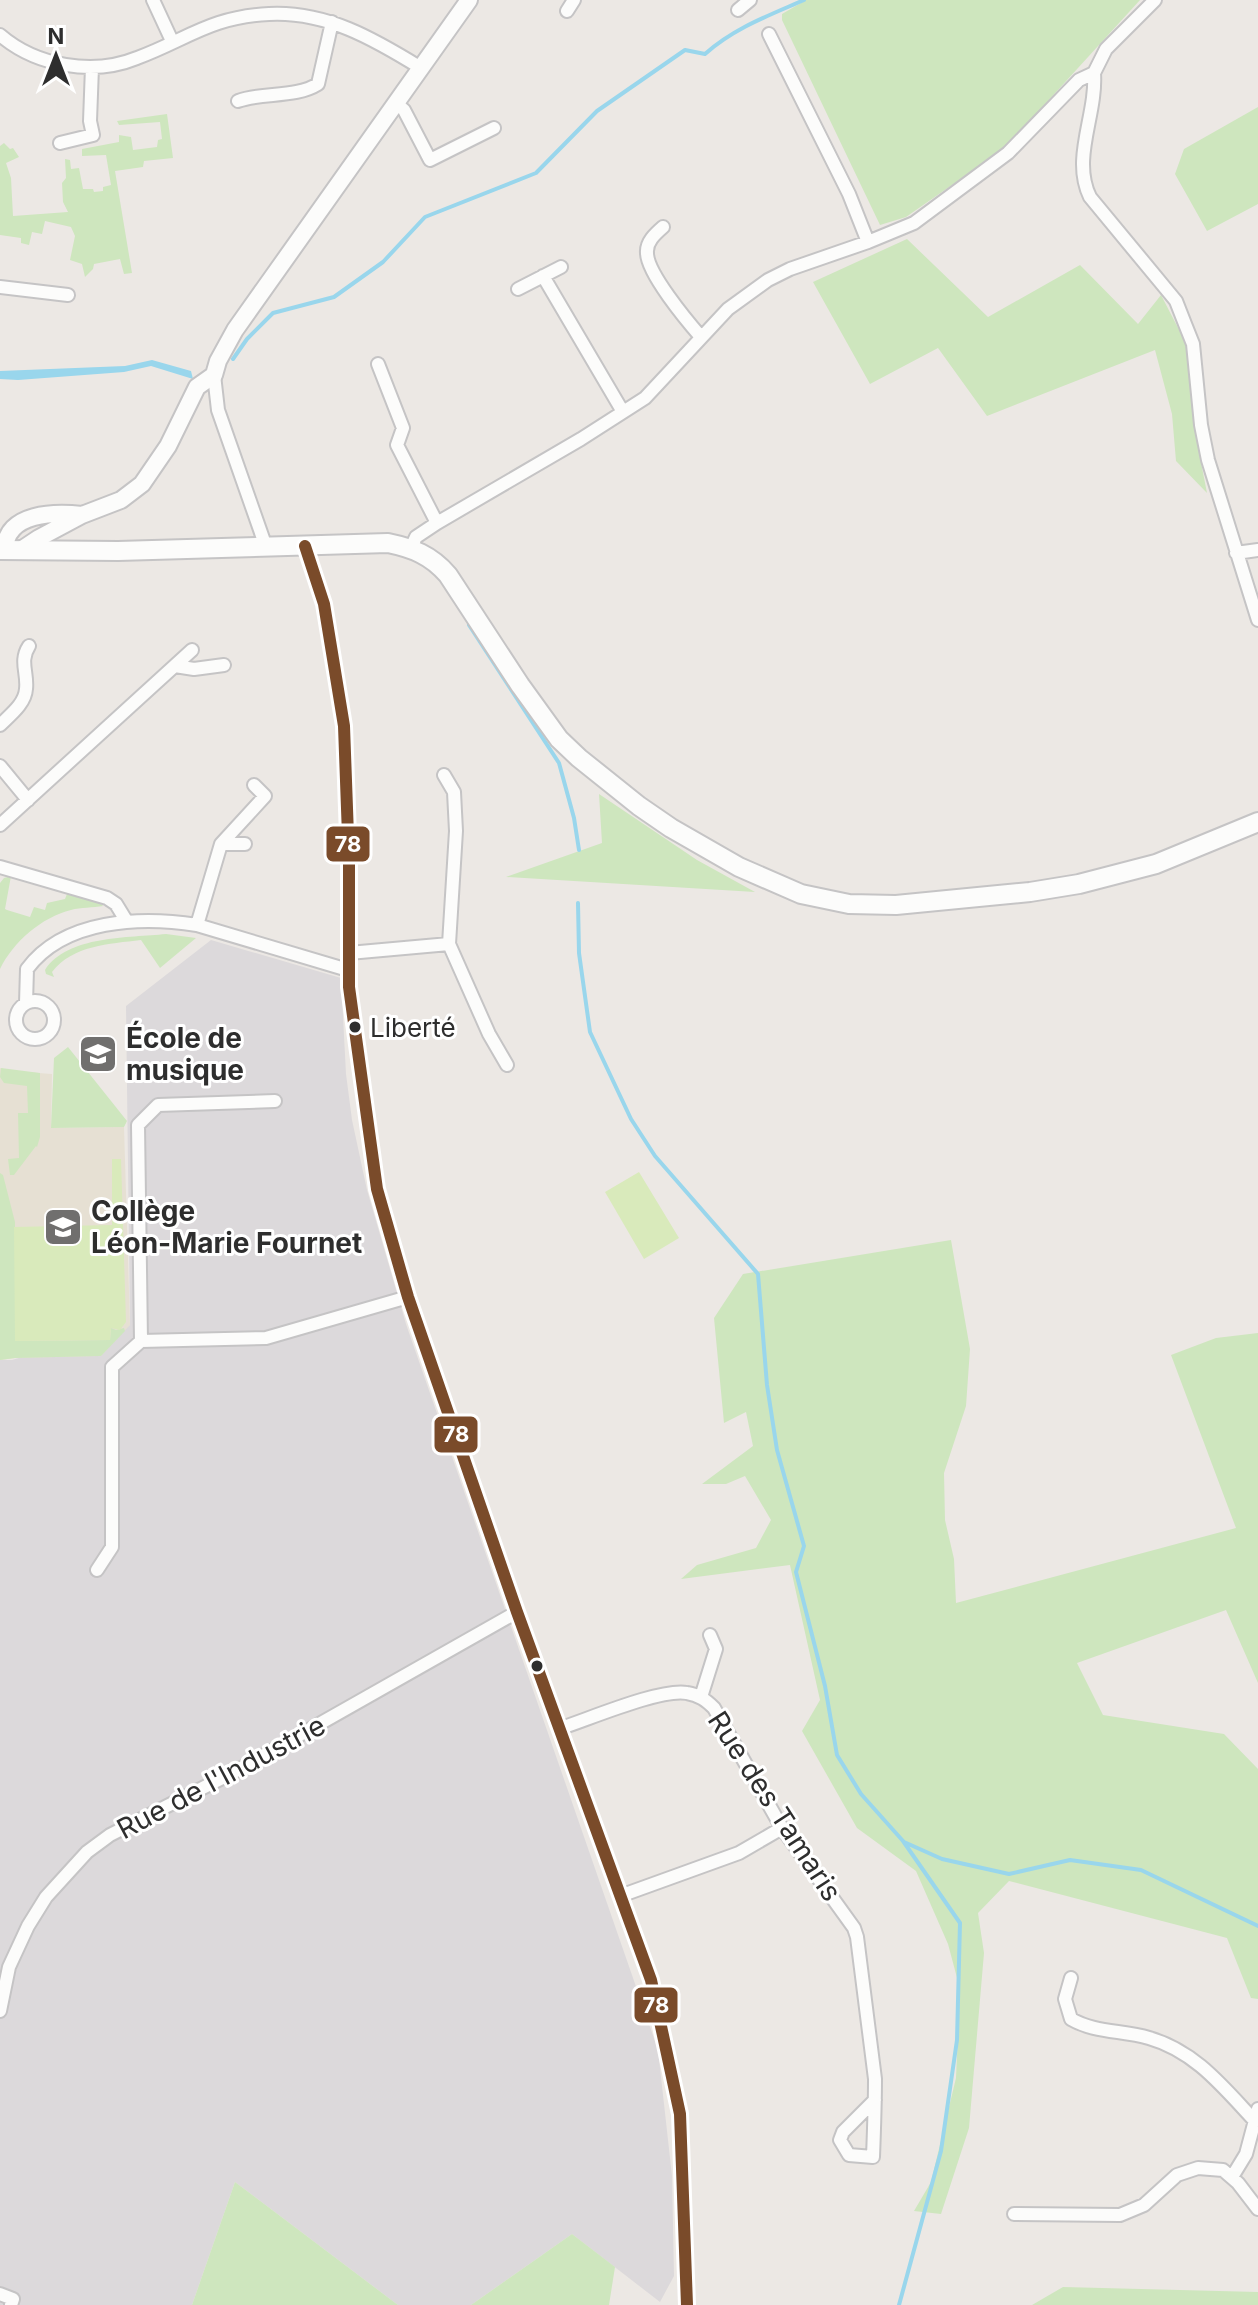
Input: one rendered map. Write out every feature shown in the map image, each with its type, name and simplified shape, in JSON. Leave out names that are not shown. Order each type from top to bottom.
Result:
[{"type":"main road","points":[[9,550],[118,551],[388,543],[411,548],[433,560],[448,575],[559,739],[609,783],[703,847],[801,894],[849,904],[896,905],[1079,884],[1156,864],[1258,822]]},
{"type":"street","points":[[153,0],[172,41]]},
{"type":"street","points":[[266,547],[218,410],[214,375],[218,361],[235,330],[469,0]]},
{"type":"street","points":[[1155,0],[1106,49],[1094,73],[1095,91],[1082,164],[1082,182],[1090,197],[1176,301],[1193,344],[1208,460],[1258,620]]},
{"type":"street","points":[[738,10],[753,3]]},
{"type":"street","points":[[0,35],[23,51],[54,63],[92,67],[137,58],[209,24],[246,16],[289,14],[332,22],[373,39],[421,68]]},
{"type":"street","points":[[238,101],[251,96],[304,90],[318,84],[332,22]]},
{"type":"street","points":[[769,34],[843,181],[868,242]]},
{"type":"street","points":[[60,143],[93,135],[90,121],[92,67]]},
{"type":"street","points":[[411,548],[416,537],[437,523],[645,398],[728,309],[768,280],[914,223],[1008,153],[1079,80],[1094,73]]},
{"type":"street","points":[[397,104],[404,110],[430,160],[494,128]]},
{"type":"street","points":[[663,227],[648,245],[646,254],[650,266],[701,337]]},
{"type":"street","points":[[518,289],[561,267]]},
{"type":"street","points":[[543,276],[623,412]]},
{"type":"street","points":[[0,287],[68,295]]},
{"type":"street","points":[[378,364],[403,428],[397,445],[437,523]]},
{"type":"street","points":[[9,550],[121,500],[142,484],[168,446],[197,387],[214,375]]},
{"type":"street","points":[[305,546],[324,604],[344,726],[349,863],[348,970],[377,1189],[408,1297],[517,1612],[651,1980],[680,2114],[687,2305]]},
{"type":"street","points":[[1236,553],[1258,550]]},
{"type":"street","points":[[0,725],[18,707],[27,692],[23,656],[29,646]]},
{"type":"street","points":[[0,825],[192,650]]},
{"type":"street","points":[[175,666],[194,669],[224,665]]},
{"type":"street","points":[[0,766],[28,800]]},
{"type":"street","points":[[444,775],[454,792],[456,831],[449,944],[489,1034],[507,1065]]},
{"type":"street","points":[[197,925],[221,844],[265,796],[254,785]]},
{"type":"street","points":[[221,844],[245,844]]},
{"type":"street","points":[[0,867],[107,898],[116,904],[127,922]]},
{"type":"street","points":[[26,1003],[27,969],[44,950],[87,929],[127,922],[197,925],[348,970]]},
{"type":"street","points":[[349,953],[449,944]]},
{"type":"street","points":[[141,1341],[138,1125],[158,1105],[275,1101]]},
{"type":"street","points":[[97,1570],[112,1547],[112,1367],[141,1341],[266,1338],[408,1297]]},
{"type":"street","name":"Rue de l'Industrie","points":[[0,2011],[9,1967],[28,1926],[46,1897],[87,1852],[110,1835],[238,1770],[517,1612]]},
{"type":"street","points":[[701,1697],[716,1649],[710,1635]]},
{"type":"street","name":"Rue des Tamaris","points":[[561,1728],[667,1693],[687,1692],[701,1697],[714,1708],[782,1828],[854,1928],[863,1979],[875,2100],[873,2157],[849,2155],[840,2140],[843,2132],[875,2100]]},
{"type":"street","points":[[620,1896],[739,1853],[782,1828]]},
{"type":"street","points":[[1071,1978],[1065,1999],[1071,2019],[1082,2026],[1133,2034],[1181,2050],[1198,2061],[1256,2115],[1246,2154],[1232,2177]]},
{"type":"street","points":[[1014,2214],[1120,2215],[1144,2205],[1168,2182],[1188,2169],[1213,2168],[1223,2170],[1232,2177],[1258,2209]]},
{"type":"street","points":[[0,2294],[13,2299],[11,2305]]},
{"type":"shaded area","points":[[211,940],[341,978],[346,1074],[352,1120],[367,1190],[406,1324],[658,2050],[672,2176],[674,2276],[660,2302],[572,2234],[471,2305],[398,2305],[235,2182],[192,2305],[0,2305],[0,1360],[12,1360],[130,1325],[126,1006]]},
{"type":"shaded area","name":"Collège Léon-Marie Fournet","points":[[0,1068],[52,1074],[51,1128],[124,1127],[130,1325],[101,1356],[0,1360]]},
{"type":"green space","points":[[806,0],[1140,0],[1005,148],[906,217],[880,225],[782,20],[782,14]]},
{"type":"green space","points":[[1258,107],[1258,204],[1207,231],[1175,174],[1184,149]]},
{"type":"green space","points":[[167,114],[173,158],[144,161],[143,167],[115,171],[132,273],[124,274],[120,259],[94,264],[85,277],[82,264],[70,260],[75,236],[71,227],[45,221],[42,234],[32,232],[29,245],[21,243],[21,238],[0,235],[0,146],[4,143],[13,148],[19,157],[6,163],[11,178],[13,216],[68,212],[63,202],[65,159],[70,160],[71,169],[79,168],[83,189],[103,191],[103,187],[111,185],[106,155],[82,156],[82,149],[119,142],[119,135],[131,137],[133,150],[157,147],[158,140],[162,139],[160,122],[119,125],[117,121]]},
{"type":"green space","points":[[907,239],[988,317],[1080,265],[1138,324],[1161,295],[1189,349],[1196,437],[1207,493],[1176,461],[1172,414],[1155,350],[987,416],[938,348],[870,384],[813,282]]},
{"type":"green space","points":[[599,794],[697,860],[755,892],[506,877],[602,843]]},
{"type":"green space","points":[[11,876],[7,910],[30,917],[34,907],[45,910],[47,903],[65,899],[67,894],[99,902],[103,906],[79,908],[50,918],[12,949],[0,969],[0,883]]},
{"type":"green space","points":[[166,934],[196,938],[160,968],[141,940],[81,951],[61,963],[52,972],[54,977],[46,974],[45,970],[55,959],[84,944]]},
{"type":"green space","points":[[68,1047],[127,1121],[124,1127],[51,1128],[54,1058]]},
{"type":"green space","points":[[1,1068],[40,1073],[40,1137],[37,1147],[14,1175],[10,1175],[8,1159],[19,1158],[18,1113],[28,1113],[27,1086],[4,1083],[0,1077]]},
{"type":"green space","points":[[112,1159],[121,1159],[126,1322],[120,1330],[111,1328],[110,1340],[15,1341],[14,1227],[112,1225]]},
{"type":"green space","points":[[639,1172],[679,1238],[644,1259],[605,1192]]},
{"type":"green space","points":[[0,1173],[15,1222],[15,1341],[110,1340],[111,1328],[124,1328],[125,1331],[101,1356],[0,1360]]},
{"type":"green space","points":[[951,1240],[970,1349],[966,1406],[944,1473],[945,1520],[954,1559],[956,1603],[1236,1528],[1171,1355],[1216,1338],[1258,1333],[1258,1683],[1226,1610],[1077,1663],[1103,1715],[1224,1734],[1258,1769],[1258,1999],[1251,1998],[1227,1938],[1009,1881],[978,1913],[984,1953],[969,2128],[941,2214],[914,2211],[931,2182],[956,2078],[960,1989],[948,1944],[916,1871],[857,1828],[802,1731],[820,1700],[790,1565],[681,1579],[697,1565],[756,1548],[771,1520],[745,1476],[726,1484],[702,1484],[753,1446],[746,1412],[724,1423],[714,1318],[743,1274]]},
{"type":"green space","points":[[235,2182],[398,2305],[192,2305]]},
{"type":"green space","points":[[572,2234],[615,2267],[609,2305],[471,2305]]},
{"type":"green space","points":[[1063,2287],[1258,2292],[1258,2305],[1032,2305]]},
{"type":"water","points":[[152,360],[191,371],[193,379],[151,366],[124,372],[0,379],[0,371],[125,366]]},
{"type":"waterway","points":[[233,359],[247,339],[273,313],[334,297],[383,262],[425,217],[536,173],[597,111],[685,50],[705,54],[740,29],[804,0]]},
{"type":"waterway","points":[[469,625],[559,763],[579,850]]},
{"type":"waterway","points":[[578,903],[579,953],[590,1032],[631,1119],[655,1156],[758,1274],[767,1385],[777,1450],[804,1546],[796,1572],[825,1686],[837,1755],[861,1794],[903,1841],[960,1923],[957,2040],[941,2151],[899,2305]]},
{"type":"waterway","points":[[904,1842],[942,1859],[1009,1874],[1070,1860],[1141,1870],[1258,1926]]},
{"type":"transit line","name":"78","points":[[305,546],[324,604],[344,726],[349,987],[377,1189],[408,1297],[517,1612],[651,1980],[680,2114],[687,2305]]},
{"type":"place","name":"Liberté","points":[[355,1027]]},
{"type":"place","name":"École de musique","points":[[98,1054]]},
{"type":"place","name":"Collège Léon-Marie Fournet","points":[[63,1227]]}]
